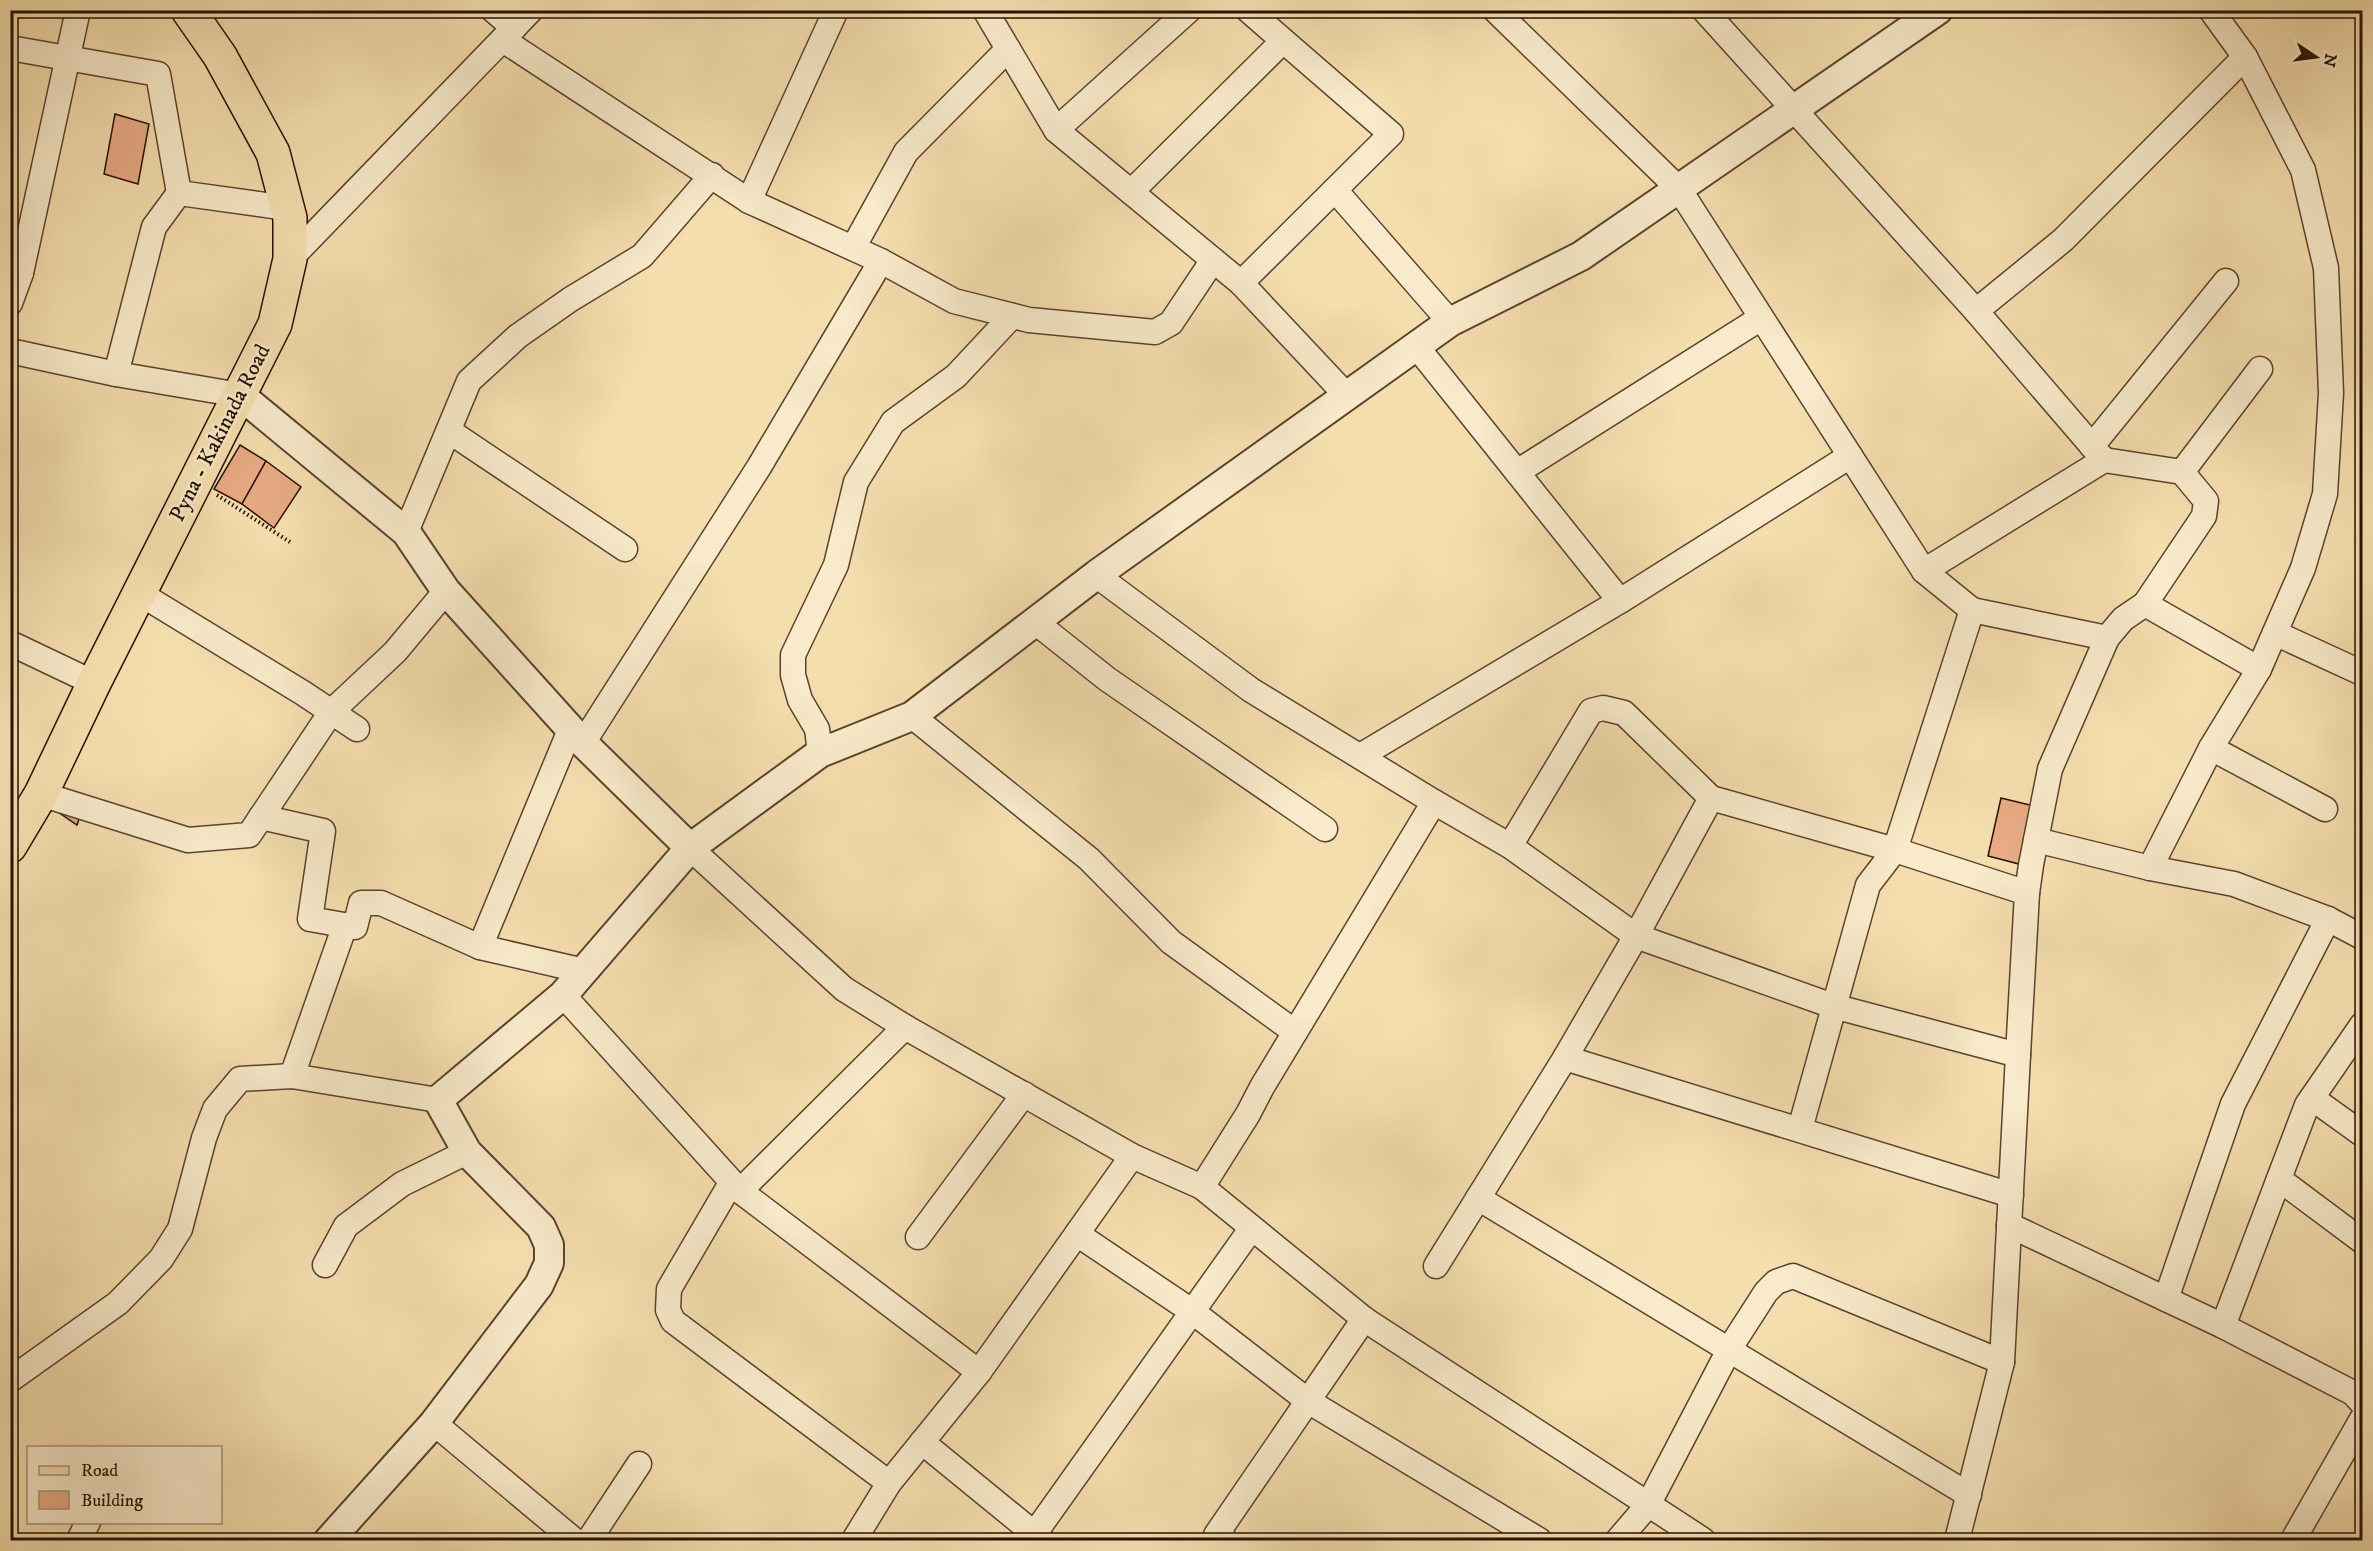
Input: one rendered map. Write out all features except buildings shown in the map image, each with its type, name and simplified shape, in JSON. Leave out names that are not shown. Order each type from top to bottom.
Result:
[{"type":"main road","name":"Pyna - Kakinada Road","points":[[15,830],[41,794],[94,683],[275,324],[290,259],[290,218],[273,153],[220,56],[188,10]]},
{"type":"street","points":[[10,303],[16,270],[69,60],[78,10]]},
{"type":"street","points":[[493,10],[509,34],[749,201],[881,261],[954,301],[1029,320],[1155,332],[1171,323],[1214,260]]},
{"type":"street","points":[[290,259],[531,10]]},
{"type":"street","points":[[749,201],[836,10]]},
{"type":"street","points":[[985,10],[1056,130],[1241,283],[1347,396]]},
{"type":"street","points":[[1056,130],[1189,10]]},
{"type":"street","points":[[1241,283],[1391,134],[1248,10]]},
{"type":"street","points":[[1495,10],[1679,189],[1924,571],[1972,610],[2107,638]]},
{"type":"street","points":[[1704,10],[1976,310],[2098,453],[2182,472],[2206,501],[2204,516],[2145,604],[2123,619],[2107,638],[2050,769],[2027,893],[2002,1362],[1957,1540]]},
{"type":"street","points":[[10,1380],[118,1303],[161,1258],[180,1230],[204,1138],[215,1109],[240,1079],[292,1076],[438,1100],[563,995],[690,848],[820,753],[912,716],[1095,575],[1450,322],[1581,256],[1938,10]]},
{"type":"street","points":[[2150,868],[2211,748],[2259,669],[2303,568],[2325,494],[2331,393],[2326,268],[2303,170],[2246,57],[2211,10]]},
{"type":"street","points":[[1131,192],[1283,40]]},
{"type":"street","points":[[10,48],[158,74],[179,193],[154,227],[116,374]]},
{"type":"street","points":[[853,248],[906,152],[1008,49]]},
{"type":"street","points":[[1976,310],[2062,240],[2246,57]]},
{"type":"street","points":[[406,532],[470,381],[518,336],[571,298],[642,256],[712,175]]},
{"type":"street","points":[[1335,190],[1450,322]]},
{"type":"street","points":[[179,193],[287,208]]},
{"type":"street","points":[[480,947],[577,736],[759,467],[881,261]]},
{"type":"street","points":[[1924,571],[2098,453],[2226,281]]},
{"type":"street","points":[[820,753],[817,729],[800,700],[793,675],[793,655],[836,566],[856,482],[893,422],[956,376],[1012,316]]},
{"type":"street","points":[[1517,472],[1761,318]]},
{"type":"street","points":[[1417,347],[1620,601]]},
{"type":"street","points":[[10,351],[116,374],[240,395],[406,532],[446,591],[577,736],[690,848],[844,989],[905,1027],[1132,1156],[1202,1187],[1251,1229],[1365,1319],[1703,1540]]},
{"type":"street","points":[[2182,472],[2259,369]]},
{"type":"street","points":[[449,431],[625,549]]},
{"type":"street","points":[[1360,756],[1620,601],[1850,456]]},
{"type":"street","points":[[1095,575],[1251,690],[1510,846],[1636,936],[1833,1006],[2018,1055]]},
{"type":"street","points":[[41,794],[188,840],[249,835],[331,712],[395,652],[446,591]]},
{"type":"street","points":[[139,593],[357,729]]},
{"type":"street","points":[[2145,604],[2259,669]]},
{"type":"street","points":[[1800,1129],[1868,885],[1895,850],[1972,610]]},
{"type":"street","points":[[1034,621],[1107,679],[1325,828]]},
{"type":"street","points":[[2275,633],[2362,673]]},
{"type":"street","points":[[10,644],[94,683]]},
{"type":"street","points":[[1510,846],[1591,711],[1603,708],[1624,713],[1711,798],[1895,850],[2027,893]]},
{"type":"street","points":[[912,716],[1089,859],[1171,942],[1295,1032]]},
{"type":"street","points":[[2211,748],[2325,809]]},
{"type":"street","points":[[1436,1266],[1565,1058],[1636,936],[1711,798]]},
{"type":"street","points":[[1202,1187],[1434,802]]},
{"type":"street","points":[[261,817],[323,831],[310,919],[355,927],[361,903],[381,903],[480,947],[584,971]]},
{"type":"street","points":[[2036,840],[2150,868],[2234,884],[2328,919],[2362,937]]},
{"type":"street","points":[[2166,1299],[2233,1104],[2328,919]]},
{"type":"street","points":[[292,1076],[345,925]]},
{"type":"street","points":[[563,995],[736,1187],[979,1372]]},
{"type":"street","points":[[2223,1326],[2307,1106],[2362,1025]]},
{"type":"street","points":[[889,1483],[673,1321],[668,1310],[669,1289],[736,1187],[905,1027]]},
{"type":"street","points":[[1565,1058],[2010,1195]]},
{"type":"street","points":[[918,1237],[1024,1094]]},
{"type":"street","points":[[2312,1098],[2362,1134]]},
{"type":"street","points":[[329,1540],[435,1423],[539,1285],[549,1263],[549,1245],[541,1227],[467,1152],[438,1100]]},
{"type":"street","points":[[325,1265],[346,1226],[354,1219],[402,1184],[467,1152]]},
{"type":"street","points":[[854,1540],[889,1483],[979,1372],[1132,1156]]},
{"type":"street","points":[[2279,1179],[2362,1241]]},
{"type":"street","points":[[1478,1198],[1730,1348],[1969,1495]]},
{"type":"street","points":[[2009,1225],[2359,1391]]},
{"type":"street","points":[[922,1442],[1035,1538],[1251,1229]]},
{"type":"street","points":[[1077,1234],[1193,1312],[1308,1401],[1539,1540]]},
{"type":"street","points":[[1618,1540],[1648,1505],[1730,1348],[1766,1292],[1776,1282],[1793,1276],[2002,1362]]},
{"type":"street","points":[[1225,1540],[1216,1535],[1365,1319]]},
{"type":"street","points":[[2293,1540],[2362,1419]]},
{"type":"street","points":[[435,1423],[574,1540]]},
{"type":"street","points":[[589,1540],[639,1464]]},
{"type":"street","points":[[79,1540],[87,1524]]},
{"type":"path","points":[[196,482],[291,542]]}]
